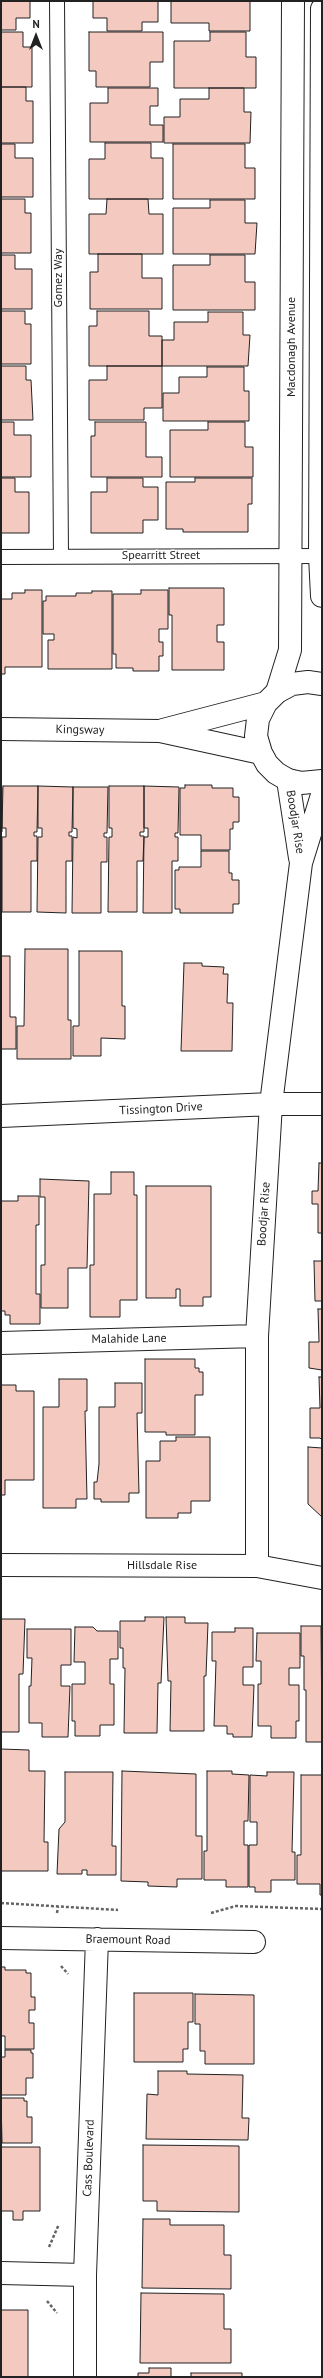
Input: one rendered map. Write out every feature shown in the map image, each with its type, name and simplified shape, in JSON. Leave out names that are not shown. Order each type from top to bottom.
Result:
[{"type":"street","name":"Macdonagh Avenue","points":[[272,697],[290,650],[293,1]]},
{"type":"street","points":[[322,9],[320,556],[322,596]]},
{"type":"street","name":"Kingsway","points":[[160,731],[272,697],[292,684],[308,682],[322,684]]},
{"type":"street","points":[[272,697],[258,719],[256,736],[260,753],[276,773],[288,780],[301,783],[322,781]]},
{"type":"street","name":"Kingsway","points":[[1,729],[160,731],[260,753]]},
{"type":"street","name":"Boodjar Rise","points":[[288,780],[301,863]]},
{"type":"street","name":"Boodjar Rise","points":[[256,1566],[256,1336],[271,1104],[301,863],[322,795]]},
{"type":"street","name":"Tissington Drive","points":[[1,1116],[271,1104],[322,1104]]},
{"type":"street","name":"Malahide Lane","points":[[1,1343],[256,1336]]},
{"type":"street","name":"Hillsdale Rise","points":[[1,1565],[256,1566],[322,1578]]},
{"type":"street","name":"Braemount Road","points":[[1,1938],[254,1942]]},
{"type":"street","name":"Cass Boulevard","points":[[85,2377],[85,2275],[96,1939]]},
{"type":"street","points":[[1,2273],[85,2275]]},
{"type":"lane","name":"Gomez Way","points":[[57,1],[61,556]]},
{"type":"lane","name":"Spearritt Street","points":[[1,557],[320,556]]},
{"type":"path","points":[[1,1903],[121,1911]]},
{"type":"path","points":[[207,1914],[236,1906],[322,1909]]},
{"type":"building","points":[[1,1],[30,1],[30,18],[16,18],[16,30],[1,30]]},
{"type":"building","points":[[93,1],[158,1],[158,22],[142,22],[142,31],[107,31],[107,18],[93,18]]},
{"type":"building","points":[[171,1],[250,1],[250,31],[209,31],[209,23],[171,23]]},
{"type":"building","points":[[1,32],[23,32],[23,47],[32,47],[32,87],[1,87]]},
{"type":"building","points":[[89,32],[163,32],[163,62],[150,62],[150,87],[96,87],[96,71],[89,71]]},
{"type":"building","points":[[210,32],[246,32],[246,57],[256,57],[256,88],[174,88],[174,41],[210,41]]},
{"type":"building","points":[[1,87],[26,87],[26,101],[33,101],[33,143],[1,143]]},
{"type":"building","points":[[108,88],[158,88],[158,106],[150,106],[150,125],[163,125],[163,142],[90,142],[90,103],[108,103]]},
{"type":"building","points":[[209,88],[244,88],[244,112],[251,112],[250,143],[164,143],[164,117],[180,117],[180,99],[209,99]]},
{"type":"building","points":[[105,143],[151,143],[151,158],[163,158],[163,199],[89,199],[89,159],[105,159]]},
{"type":"building","points":[[1,144],[15,144],[15,158],[33,158],[33,197],[1,197]]},
{"type":"building","points":[[173,144],[245,144],[245,168],[255,168],[255,199],[173,199]]},
{"type":"building","points":[[1,199],[25,199],[25,213],[31,213],[31,253],[1,253]]},
{"type":"building","points":[[107,199],[148,199],[149,214],[163,214],[163,254],[89,254],[89,214],[106,214]]},
{"type":"building","points":[[210,200],[245,200],[245,223],[257,223],[255,254],[173,254],[173,208],[210,208]]},
{"type":"building","points":[[98,254],[142,254],[142,278],[162,278],[162,309],[90,309],[90,272],[98,272]]},
{"type":"building","points":[[1,255],[15,255],[15,269],[32,269],[32,309],[1,309]]},
{"type":"building","points":[[210,255],[245,255],[245,282],[255,282],[255,310],[173,310],[173,265],[210,265]]},
{"type":"building","points":[[1,311],[25,311],[25,324],[31,324],[31,364],[1,364]]},
{"type":"building","points":[[97,311],[149,311],[149,336],[162,336],[162,366],[89,366],[89,326],[97,326]]},
{"type":"building","points":[[208,312],[243,312],[243,335],[250,335],[248,366],[162,366],[162,340],[174,340],[174,322],[208,322]]},
{"type":"building","points":[[1,366],[26,366],[26,380],[31,380],[33,420],[1,420]]},
{"type":"building","points":[[107,366],[162,366],[162,408],[144,408],[144,420],[89,420],[89,380],[107,380]]},
{"type":"building","points":[[207,367],[244,367],[244,391],[249,391],[249,421],[163,421],[163,393],[179,393],[179,377],[207,377]]},
{"type":"building","points":[[1,422],[14,422],[14,435],[31,435],[31,477],[1,477]]},
{"type":"building","points":[[95,422],[146,422],[146,457],[162,457],[162,477],[91,477],[91,436],[95,436]]},
{"type":"building","points":[[208,422],[245,422],[245,447],[253,447],[253,477],[170,477],[170,430],[208,430]]},
{"type":"building","points":[[1,478],[15,478],[15,492],[29,492],[29,533],[1,533]]},
{"type":"building","points":[[107,478],[143,478],[143,487],[158,487],[158,520],[143,520],[143,533],[91,533],[91,492],[107,492]]},
{"type":"building","points":[[195,478],[252,478],[252,504],[248,504],[248,532],[183,532],[183,529],[166,529],[166,482],[195,482]]},
{"type":"building","points":[[169,588],[224,588],[224,625],[217,625],[217,642],[224,642],[224,670],[172,670],[172,615],[169,615]]},
{"type":"building","points":[[25,590],[42,590],[42,667],[5,667],[5,674],[1,674],[1,599],[12,599],[12,593],[25,593]]},
{"type":"building","points":[[141,590],[168,590],[168,629],[159,629],[159,642],[163,642],[163,656],[159,656],[159,671],[133,671],[133,668],[116,668],[116,654],[113,654],[113,594],[141,594]]},
{"type":"building","points":[[92,591],[112,591],[112,669],[48,669],[48,640],[54,640],[54,634],[43,634],[43,601],[46,601],[46,596],[76,596],[76,593],[92,593]]},
{"type":"building","points":[[185,785],[212,785],[212,788],[233,788],[233,797],[239,797],[239,822],[233,822],[233,829],[230,829],[230,850],[201,850],[201,835],[180,835],[180,788],[185,788]]},
{"type":"building","points":[[3,786],[38,786],[37,832],[34,832],[34,836],[37,836],[37,861],[31,861],[31,912],[2,912],[2,837],[6,837],[6,828],[2,828]]},
{"type":"building","points":[[38,786],[73,787],[72,832],[69,832],[69,836],[72,836],[72,861],[66,861],[66,913],[37,912],[38,837],[42,837],[42,828],[38,828]]},
{"type":"building","points":[[109,786],[144,786],[144,832],[140,832],[140,836],[144,836],[143,861],[137,861],[137,912],[108,912],[109,837],[112,837],[112,828],[109,828]]},
{"type":"building","points":[[144,786],[179,787],[178,833],[175,833],[175,837],[178,837],[178,861],[172,861],[172,913],[143,913],[144,837],[148,837],[148,828],[144,828]]},
{"type":"building","points":[[2,787],[2,832],[1,832]]},
{"type":"building","points":[[73,787],[108,787],[107,833],[104,833],[104,837],[107,837],[107,862],[101,862],[101,913],[72,913],[73,837],[77,838],[77,829],[73,828]]},
{"type":"building","points":[[201,851],[229,851],[229,873],[232,873],[232,880],[239,880],[239,904],[233,904],[233,913],[180,913],[180,909],[175,909],[175,870],[179,870],[179,867],[201,867]]},
{"type":"building","points":[[25,949],[68,949],[68,1020],[71,1020],[71,1059],[17,1059],[17,1026],[24,1026]]},
{"type":"building","points":[[79,951],[122,951],[122,1006],[125,1006],[125,1039],[101,1038],[101,1056],[73,1056],[73,1026],[79,1026]]},
{"type":"building","points":[[1,956],[10,956],[10,1017],[16,1017],[16,1049],[1,1049]]},
{"type":"building","points":[[184,963],[202,963],[202,966],[224,967],[223,974],[228,974],[227,1003],[233,1003],[232,1051],[181,1051]]},
{"type":"building","points":[[319,1163],[322,1163],[322,1233],[318,1233],[318,1204],[312,1204],[312,1191],[318,1191]]},
{"type":"building","points":[[111,1172],[134,1172],[134,1195],[137,1195],[137,1300],[120,1300],[120,1317],[90,1317],[90,1265],[94,1265],[94,1194],[111,1194]]},
{"type":"building","points":[[40,1179],[89,1181],[87,1268],[68,1268],[68,1308],[41,1308],[41,1265],[45,1265],[45,1197],[40,1197]]},
{"type":"building","points":[[146,1186],[211,1186],[211,1297],[203,1297],[203,1306],[180,1306],[180,1289],[176,1289],[176,1298],[146,1298]]},
{"type":"building","points":[[18,1196],[39,1196],[39,1225],[36,1225],[36,1294],[40,1294],[40,1324],[10,1324],[10,1315],[5,1315],[5,1311],[1,1311],[1,1201],[18,1201]]},
{"type":"building","points":[[314,1261],[322,1261],[322,1301],[315,1301]]},
{"type":"building","points":[[318,1309],[322,1309],[322,1370],[309,1368],[309,1342],[319,1342]]},
{"type":"building","points":[[145,1359],[195,1359],[195,1368],[199,1368],[199,1372],[203,1372],[203,1395],[195,1395],[195,1435],[166,1435],[166,1432],[145,1432]]},
{"type":"building","points":[[319,1377],[322,1377],[322,1440],[320,1438],[310,1438],[310,1408],[320,1408]]},
{"type":"building","points":[[59,1379],[87,1379],[87,1411],[85,1411],[87,1499],[76,1499],[76,1508],[43,1508],[43,1407],[59,1407]]},
{"type":"building","points":[[115,1383],[142,1383],[142,1413],[137,1413],[139,1493],[129,1493],[129,1502],[101,1502],[101,1499],[94,1499],[94,1482],[97,1482],[99,1464],[99,1407],[115,1407]]},
{"type":"building","points":[[1,1385],[16,1385],[16,1391],[34,1391],[34,1480],[5,1480],[5,1495],[1,1495]]},
{"type":"building","points":[[176,1437],[210,1437],[210,1501],[191,1501],[191,1513],[178,1513],[178,1518],[146,1518],[146,1461],[160,1461],[160,1441],[176,1441]]},
{"type":"building","points":[[308,1447],[322,1448],[322,1517],[308,1504]]},
{"type":"building","points":[[145,1617],[164,1617],[161,1683],[158,1683],[157,1733],[124,1733],[125,1668],[123,1668],[123,1648],[120,1648],[120,1621],[145,1621]]},
{"type":"building","points":[[166,1617],[185,1617],[185,1623],[208,1623],[206,1676],[204,1676],[204,1731],[170,1731],[171,1681],[168,1681]]},
{"type":"building","points":[[1,1619],[25,1619],[23,1674],[19,1674],[19,1732],[1,1732]]},
{"type":"building","points":[[301,1626],[321,1626],[322,1742],[306,1742],[306,1690],[304,1690],[304,1656],[301,1656]]},
{"type":"building","points":[[75,1627],[93,1627],[97,1631],[118,1631],[118,1659],[110,1659],[110,1684],[114,1684],[114,1725],[100,1725],[100,1736],[75,1736],[75,1721],[72,1721],[72,1684],[85,1684],[85,1662],[74,1662]]},
{"type":"building","points":[[235,1628],[253,1628],[253,1667],[243,1667],[243,1685],[254,1685],[252,1737],[233,1737],[233,1734],[227,1734],[227,1726],[214,1726],[216,1661],[212,1661],[212,1632],[235,1632]]},
{"type":"building","points":[[27,1629],[71,1629],[71,1665],[61,1665],[61,1686],[70,1686],[68,1737],[42,1737],[42,1723],[29,1723],[29,1686],[31,1686],[32,1658],[27,1658]]},
{"type":"building","points":[[257,1633],[300,1633],[300,1668],[289,1668],[289,1685],[299,1685],[299,1721],[296,1721],[296,1738],[271,1738],[271,1726],[258,1726],[258,1684],[261,1684],[261,1661],[256,1661]]},
{"type":"building","points":[[1,1749],[29,1750],[29,1771],[45,1771],[44,1842],[48,1842],[48,1871],[1,1871]]},
{"type":"building","points":[[122,1771],[196,1774],[196,1836],[202,1836],[202,1879],[177,1879],[177,1887],[148,1886],[148,1882],[121,1881]]},
{"type":"building","points":[[207,1771],[232,1771],[232,1774],[249,1775],[248,1821],[244,1821],[244,1845],[248,1845],[248,1887],[226,1887],[226,1880],[204,1880],[204,1851],[207,1851]]},
{"type":"building","points":[[65,1772],[113,1772],[112,1846],[116,1846],[116,1875],[87,1875],[87,1870],[82,1870],[82,1874],[57,1874],[59,1829],[65,1822]]},
{"type":"building","points":[[267,1772],[294,1772],[292,1852],[295,1852],[295,1880],[271,1880],[271,1892],[255,1892],[255,1887],[249,1887],[249,1845],[257,1845],[257,1822],[250,1822],[250,1775],[267,1776]]},
{"type":"building","points":[[301,1775],[322,1775],[322,1895],[320,1895],[320,1884],[297,1884],[297,1855],[301,1855]]},
{"type":"building","points":[[1,1967],[5,1967],[5,1970],[26,1970],[26,1973],[31,1973],[31,1997],[35,1997],[35,2010],[29,2010],[29,2023],[34,2023],[34,2049],[5,2049],[5,2036],[1,2036]]},
{"type":"building","points":[[134,1993],[193,1993],[193,2022],[188,2022],[188,2049],[183,2049],[183,2062],[134,2062]]},
{"type":"building","points":[[195,1994],[254,1995],[254,2064],[205,2064],[205,2051],[200,2051],[200,2024],[195,2024]]},
{"type":"building","points":[[5,2050],[31,2050],[31,2053],[33,2053],[33,2078],[26,2078],[26,2095],[1,2095],[1,2057],[5,2057]]},
{"type":"building","points":[[158,2071],[187,2071],[187,2074],[243,2075],[242,2118],[249,2118],[248,2140],[146,2139],[147,2094],[158,2095]]},
{"type":"building","points":[[1,2098],[24,2098],[24,2101],[27,2101],[27,2117],[32,2117],[32,2143],[2,2143]]},
{"type":"building","points":[[143,2145],[239,2146],[239,2212],[157,2211],[157,2201],[143,2201]]},
{"type":"building","points":[[1,2147],[40,2147],[40,2211],[23,2211],[23,2220],[13,2220],[13,2211],[1,2211]]},
{"type":"building","points":[[143,2219],[170,2219],[170,2225],[224,2225],[224,2255],[231,2255],[231,2289],[142,2288]]},
{"type":"building","points":[[141,2293],[224,2294],[224,2329],[231,2329],[231,2363],[140,2363]]},
{"type":"building","points":[[1,2310],[28,2310],[28,2377],[1,2377]]},
{"type":"building","points":[[149,2368],[171,2368],[171,2377],[138,2377],[138,2373],[149,2373]]},
{"type":"building","points":[[191,2373],[242,2373],[242,2377],[191,2377]]}]
